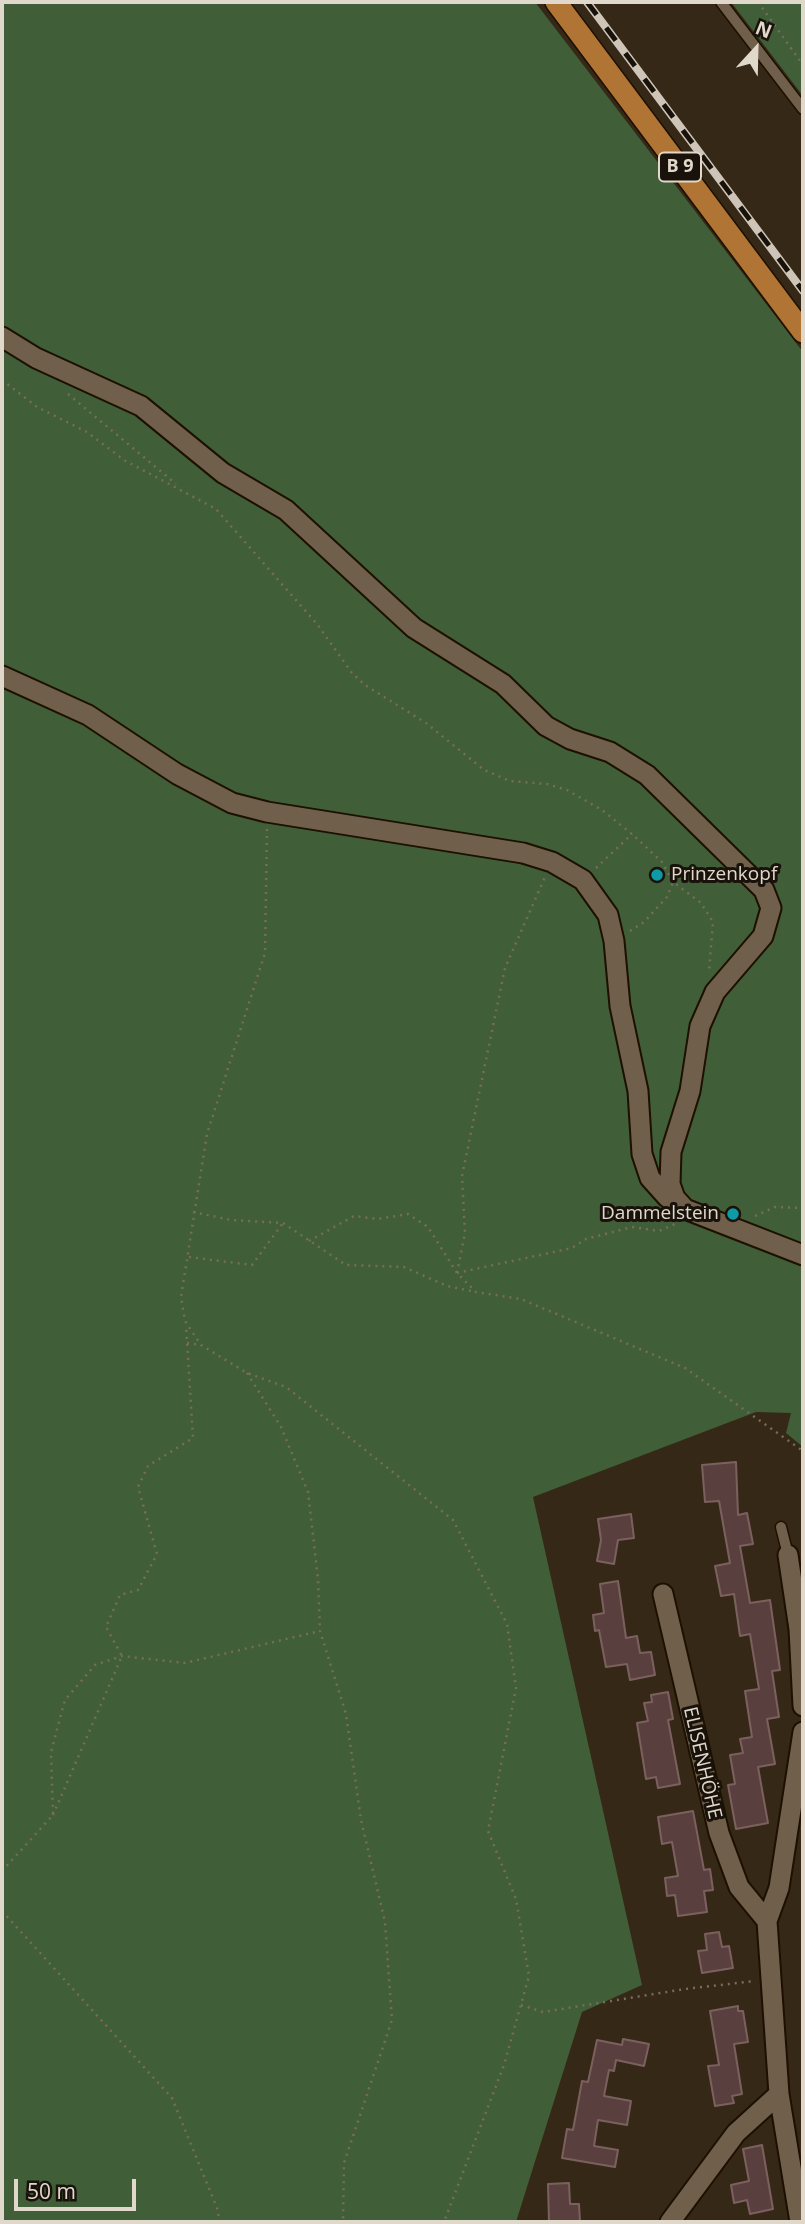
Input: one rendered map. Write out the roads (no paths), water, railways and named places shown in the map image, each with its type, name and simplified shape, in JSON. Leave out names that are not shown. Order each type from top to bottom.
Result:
[{"type":"main road","name":"B 9","points":[[556,2],[803,332]]},
{"type":"street","points":[[2,337],[36,358],[141,405],[217,469],[303,523],[426,638],[503,684],[546,726],[570,739],[624,759],[662,789],[764,890],[771,908],[763,936],[715,992],[700,1026],[690,1091],[671,1152],[670,1184],[675,1198],[691,1212]]},
{"type":"street","points":[[2,676],[88,715],[177,774],[213,794],[267,812],[505,850],[552,862],[583,880],[608,915],[614,941],[620,1006],[638,1091],[645,1167],[657,1189],[691,1212],[803,1255]]},
{"type":"street","points":[[788,1555],[799,1629],[803,1706]]},
{"type":"street","name":"ELISENHÖHE","points":[[663,1594],[719,1833],[739,1887],[767,1921]]},
{"type":"street","points":[[800,2222],[779,2094],[767,1921],[779,1888],[803,1732]]},
{"type":"street","points":[[670,2222],[736,2133],[779,2094]]},
{"type":"lane","points":[[721,2],[803,109]]},
{"type":"lane","points":[[781,1527],[788,1555]]},
{"type":"railway","points":[[587,2],[803,291]]},
{"type":"place","name":"Prinzenkopf","points":[[657,875]]},
{"type":"place","name":"Dammelstein","points":[[733,1214]]}]
